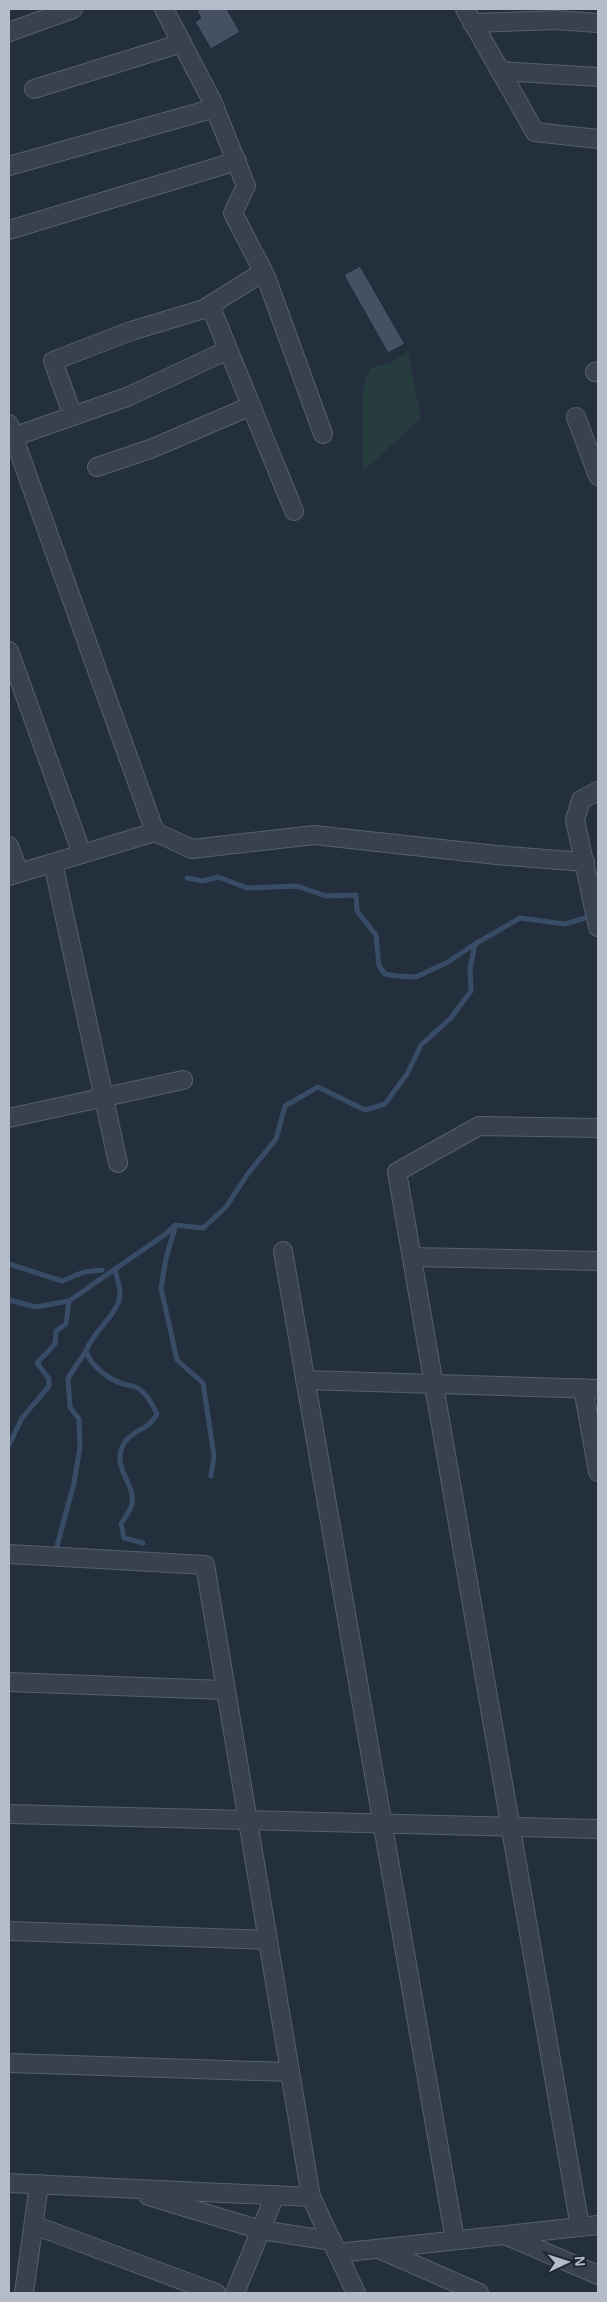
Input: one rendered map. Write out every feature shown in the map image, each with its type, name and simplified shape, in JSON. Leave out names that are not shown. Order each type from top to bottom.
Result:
[{"type":"street","points":[[9,32],[73,9]]},
{"type":"street","points":[[164,9],[215,108],[246,186],[233,213],[263,272],[324,434]]},
{"type":"street","points":[[468,16],[598,23]]},
{"type":"street","points":[[468,16],[535,132],[598,139]]},
{"type":"street","points":[[34,89],[182,43]]},
{"type":"street","points":[[500,71],[598,77]]},
{"type":"street","points":[[9,166],[215,108]]},
{"type":"street","points":[[9,230],[236,161]]},
{"type":"street","points":[[73,416],[53,361],[132,331],[210,305],[263,272]]},
{"type":"street","points":[[210,305],[294,511]]},
{"type":"street","points":[[155,832],[11,431],[73,416],[127,397],[228,350]]},
{"type":"street","points":[[97,467],[153,448],[251,406]]},
{"type":"street","points":[[576,417],[598,476]]},
{"type":"street","points":[[9,651],[82,854]]},
{"type":"street","points":[[598,791],[581,800],[575,820],[598,927]]},
{"type":"street","points":[[9,846],[14,875],[155,832],[192,849],[314,835],[496,855],[585,862]]},
{"type":"street","points":[[53,863],[118,1163]]},
{"type":"street","points":[[9,1118],[183,1080]]},
{"type":"street","points":[[580,2227],[397,1172],[479,1126],[598,1128]]},
{"type":"street","points":[[283,1251],[456,2240]]},
{"type":"street","points":[[412,1257],[598,1261]]},
{"type":"street","points":[[305,1380],[590,1388],[598,1472]]},
{"type":"street","points":[[9,1554],[204,1565],[311,2197],[356,2293]]},
{"type":"street","points":[[9,1682],[224,1690]]},
{"type":"street","points":[[9,1814],[598,1829]]},
{"type":"street","points":[[9,1931],[267,1940]]},
{"type":"street","points":[[9,2063],[290,2072]]},
{"type":"street","points":[[9,2183],[311,2197]]},
{"type":"street","points":[[24,2293],[39,2184]]},
{"type":"street","points":[[123,2188],[261,2230],[335,2247],[377,2249],[598,2225]]},
{"type":"street","points":[[235,2293],[275,2195]]},
{"type":"street","points":[[34,2225],[216,2293]]},
{"type":"street","points":[[505,2235],[598,2275]]},
{"type":"street","points":[[377,2249],[479,2293]]},
{"type":"green space","points":[[408,352],[421,419],[363,471],[363,389],[370,368],[390,363]]},
{"type":"building","points":[[201,9],[227,9],[240,32],[211,49],[195,22],[201,18],[197,11]]},
{"type":"building","points":[[360,266],[405,344],[388,353],[344,275]]},
{"type":"waterway","points":[[187,878],[203,881],[218,877],[247,888],[297,886],[326,896],[356,895],[357,911],[376,935],[379,966],[385,974],[396,976],[416,977],[448,962],[520,918],[565,924],[592,916]]},
{"type":"waterway","points":[[9,1445],[22,1418],[49,1386],[49,1379],[37,1363],[55,1344],[56,1331],[66,1324],[69,1301],[167,1233],[175,1225],[203,1228],[226,1207],[247,1175],[276,1139],[285,1106],[318,1087],[365,1110],[385,1104],[407,1074],[421,1045],[451,1018],[471,991],[470,969],[475,944]]},
{"type":"waterway","points":[[175,1228],[166,1258],[161,1288],[177,1360],[203,1383],[214,1456],[211,1476]]},
{"type":"waterway","points":[[9,1264],[62,1281],[84,1272],[102,1270]]},
{"type":"waterway","points":[[115,1269],[120,1290],[119,1300],[86,1351],[96,1367],[106,1375],[117,1382],[141,1390],[157,1414],[153,1420],[126,1441],[120,1455],[122,1469],[132,1494],[130,1509],[121,1524],[124,1538],[143,1543]]},
{"type":"waterway","points":[[9,1300],[36,1307],[69,1301]]},
{"type":"waterway","points":[[57,1546],[74,1483],[80,1447],[79,1419],[70,1407],[68,1378],[86,1351]]}]
